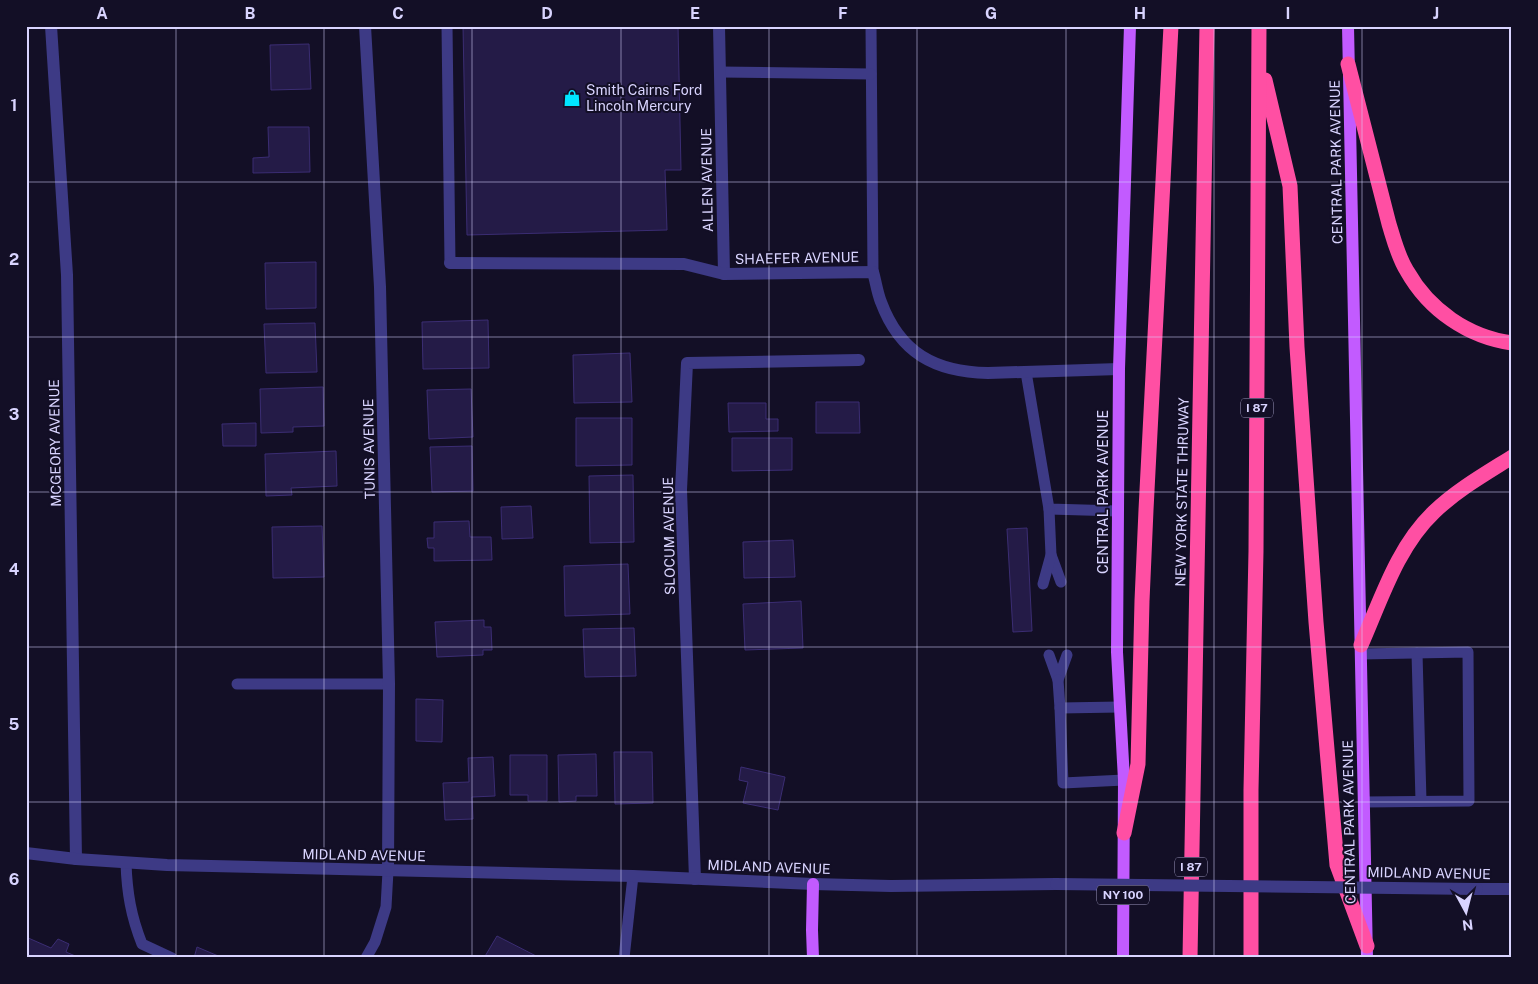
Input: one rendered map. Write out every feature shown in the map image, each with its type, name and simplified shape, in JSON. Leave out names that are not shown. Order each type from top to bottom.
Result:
[{"type":"highway","points":[[1124,833],[1138,764],[1146,510],[1171,26]]},
{"type":"highway","name":"NEW YORK STATE THRUWAY","points":[[1190,958],[1207,26]]},
{"type":"highway","name":"I 87","points":[[1251,958],[1251,790],[1256,541],[1260,26]]},
{"type":"highway","points":[[1259,55],[1290,186],[1298,356],[1317,632],[1337,865],[1367,952]]},
{"type":"highway","points":[[1348,64],[1396,249],[1406,271],[1422,295],[1442,314],[1470,330],[1497,341],[1512,343]]},
{"type":"highway","points":[[1361,649],[1392,573],[1417,532],[1434,512],[1455,494],[1512,457]]},
{"type":"main road","name":"CENTRAL PARK AVENUE","points":[[1123,958],[1124,780],[1117,652],[1119,370],[1130,26]]},
{"type":"main road","name":"CENTRAL PARK AVENUE","points":[[1348,26],[1367,952]]},
{"type":"main road","points":[[813,884],[813,958]]},
{"type":"street","name":"MCGEORY AVENUE","points":[[51,26],[67,275],[76,860]]},
{"type":"street","name":"TUNIS AVENUE","points":[[364,26],[380,286],[389,684],[388,871]]},
{"type":"street","name":"ALLEN AVENUE","points":[[719,26],[724,274]]},
{"type":"street","name":"SHAEFER AVENUE","points":[[450,263],[684,264],[724,274],[873,272],[880,301],[890,322],[900,336],[912,350],[930,362],[947,369],[967,372],[1119,370]]},
{"type":"street","name":"SLOCUM AVENUE","points":[[695,879],[682,490],[687,363],[859,360]]},
{"type":"street","name":"MIDLAND AVENUE","points":[[26,854],[126,863],[632,876],[891,886],[1056,884],[1512,889]]},
{"type":"lane","points":[[446,26],[450,263]]},
{"type":"lane","points":[[871,26],[873,272]]},
{"type":"lane","points":[[720,72],[871,74]]},
{"type":"lane","points":[[1026,372],[1048,509],[1051,555],[1060,582]]},
{"type":"lane","points":[[1048,509],[1118,511]]},
{"type":"lane","points":[[1043,584],[1051,555]]},
{"type":"lane","points":[[1361,649],[1417,653],[1468,652],[1463,699],[1464,770],[1469,801],[1364,802]]},
{"type":"lane","points":[[1417,653],[1422,700],[1424,771],[1421,801]]},
{"type":"lane","points":[[1058,680],[1067,655]]},
{"type":"lane","points":[[1049,656],[1058,680],[1063,783],[1124,780]]},
{"type":"lane","points":[[237,684],[389,684]]},
{"type":"lane","points":[[1060,708],[1120,707]]},
{"type":"lane","points":[[126,863],[128,892],[134,923],[142,944],[172,958]]},
{"type":"lane","points":[[366,958],[375,942],[386,907],[388,871]]},
{"type":"lane","points":[[624,958],[632,876]]},
{"type":"building","name":"Smith Cairns Ford Lincoln Mercury","points":[[463,26],[678,26],[681,170],[665,170],[667,230],[467,235]]},
{"type":"building","points":[[309,44],[311,89],[271,90],[270,45]]},
{"type":"building","points":[[268,127],[309,127],[310,172],[253,173],[253,158],[269,157]]},
{"type":"building","points":[[316,262],[316,308],[266,309],[265,263]]},
{"type":"building","points":[[488,320],[489,368],[423,369],[422,322]]},
{"type":"building","points":[[315,323],[317,372],[266,373],[264,324]]},
{"type":"building","points":[[630,353],[632,402],[574,403],[573,355]]},
{"type":"building","points":[[323,387],[324,426],[293,427],[293,432],[261,433],[260,389]]},
{"type":"building","points":[[471,389],[473,437],[429,439],[427,390]]},
{"type":"building","points":[[816,402],[859,402],[860,433],[816,433]]},
{"type":"building","points":[[728,403],[766,403],[766,419],[778,419],[778,431],[729,432]]},
{"type":"building","points":[[576,418],[632,418],[632,465],[576,466]]},
{"type":"building","points":[[256,423],[256,446],[223,446],[222,424]]},
{"type":"building","points":[[732,438],[792,438],[792,470],[732,471]]},
{"type":"building","points":[[472,446],[473,491],[432,492],[430,447]]},
{"type":"building","points":[[336,451],[337,486],[291,488],[292,495],[266,496],[265,454]]},
{"type":"building","points":[[633,475],[634,542],[590,543],[589,476]]},
{"type":"building","points":[[531,506],[533,538],[502,539],[501,507]]},
{"type":"building","points":[[469,521],[470,537],[491,537],[492,560],[434,561],[434,548],[428,548],[427,538],[434,538],[434,522]]},
{"type":"building","points":[[322,526],[324,577],[273,578],[272,527]]},
{"type":"building","points":[[1027,528],[1032,631],[1013,632],[1007,529]]},
{"type":"building","points":[[793,540],[795,577],[744,578],[743,542]]},
{"type":"building","points":[[628,564],[630,614],[565,616],[564,566]]},
{"type":"building","points":[[801,601],[803,648],[745,650],[743,604]]},
{"type":"building","points":[[484,620],[484,627],[491,627],[492,650],[483,650],[483,655],[437,657],[435,622]]},
{"type":"building","points":[[634,628],[636,676],[585,677],[583,629]]},
{"type":"building","points":[[416,699],[443,700],[442,742],[416,741]]},
{"type":"building","points":[[614,752],[652,752],[653,803],[615,804]]},
{"type":"building","points":[[596,754],[597,796],[576,796],[576,801],[559,802],[558,755]]},
{"type":"building","points":[[510,755],[547,755],[547,801],[528,801],[528,795],[510,795]]},
{"type":"building","points":[[493,757],[495,796],[472,797],[473,819],[445,820],[443,783],[469,782],[468,758]]},
{"type":"building","points":[[741,767],[785,777],[778,810],[743,803],[748,782],[739,780]]},
{"type":"building","points":[[497,936],[540,958],[484,958]]},
{"type":"building","points":[[26,937],[51,948],[58,939],[69,944],[66,952],[80,958],[26,958]]},
{"type":"building","points":[[197,947],[223,958],[194,958]]},
{"type":"place","name":"Smith Cairns Ford Lincoln Mercury","points":[[572,98]]}]
